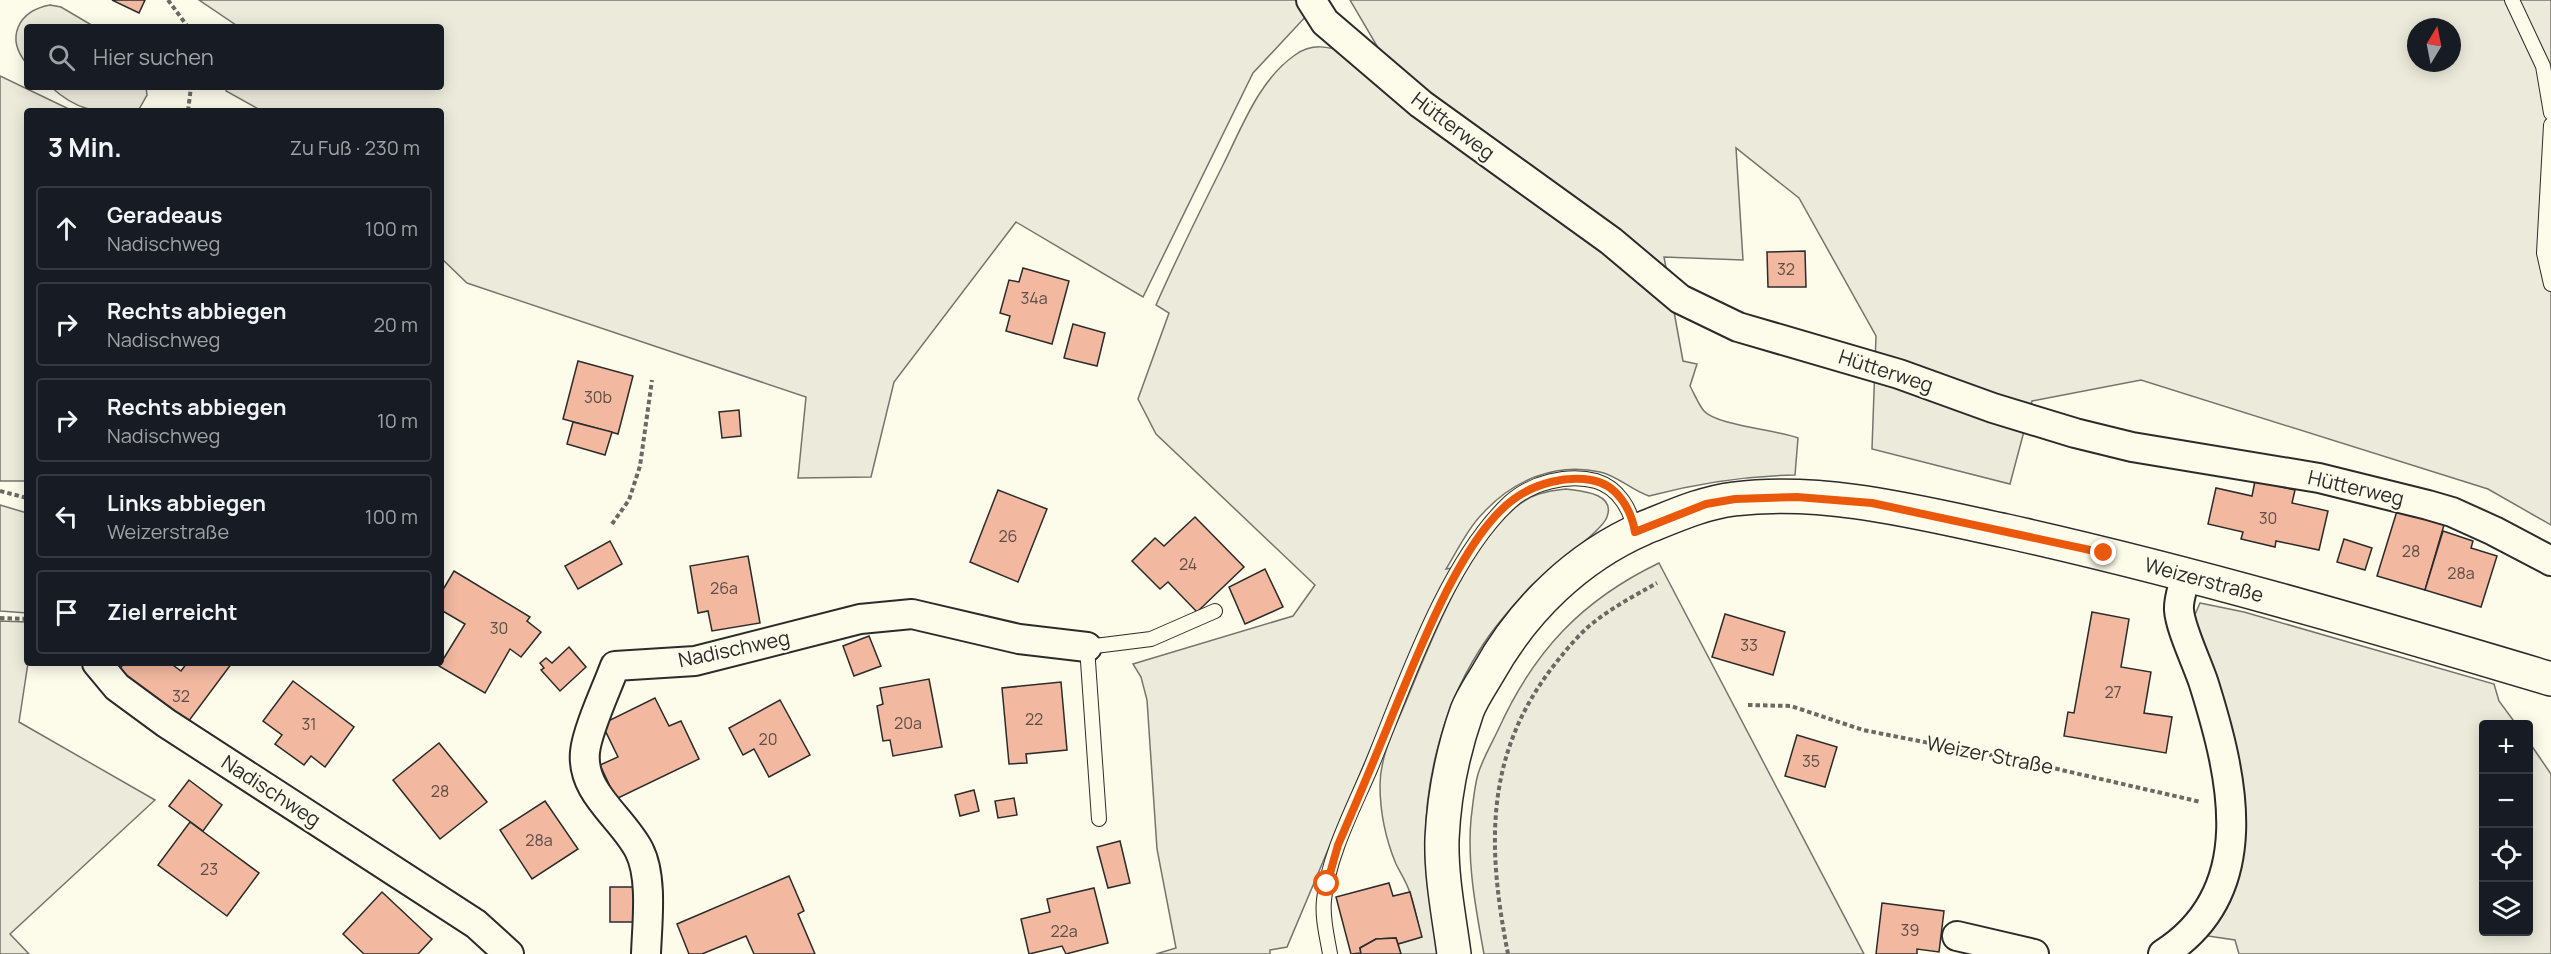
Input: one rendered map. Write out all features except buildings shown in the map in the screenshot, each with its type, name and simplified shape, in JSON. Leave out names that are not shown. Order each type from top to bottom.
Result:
[{"type":"main road","name":"Weizerstraße","points":[[1454,954],[1444,883],[1442,840],[1447,792],[1468,708],[1500,651],[1531,611],[1563,578],[1634,524],[1706,504],[1735,499],[1797,497],[1872,503],[2063,543],[2186,574],[2551,679]]},
{"type":"street","name":"Hütterweg","points":[[1311,0],[1325,22],[1421,104],[1611,241],[1680,299],[1738,327],[1899,374],[1993,408],[2075,433],[2132,447],[2319,478],[2428,505],[2483,526],[2551,561]]},
{"type":"street","points":[[2163,954],[2199,925],[2222,886],[2231,848],[2231,788],[2215,722],[2179,610],[2186,574]]},
{"type":"street","name":"Nadischweg","points":[[646,954],[647,884],[644,863],[634,842],[592,786],[586,770],[585,752],[588,739],[615,666],[695,661],[860,619],[912,614],[1019,639],[1087,647]]},
{"type":"street","name":"Nadischweg","points":[[100,666],[117,687],[166,723],[476,924],[509,954]]},
{"type":"street","points":[[1957,936],[2034,954]]},
{"type":"lane","points":[[2512,0],[2543,66],[2551,113]]},
{"type":"lane","points":[[2551,125],[2544,253],[2551,284]]},
{"type":"lane","points":[[1330,954],[1323,915],[1324,898],[1338,845],[1437,611],[1481,536],[1512,500],[1528,490],[1563,479],[1593,480],[1603,484],[1621,498],[1634,524]]},
{"type":"lane","points":[[1099,819],[1087,647],[1151,639],[1215,611]]},
{"type":"path","points":[[168,0],[186,24]]},
{"type":"path","points":[[188,108],[191,90]]},
{"type":"path","points":[[612,524],[629,500],[640,466],[652,380]]},
{"type":"path","points":[[0,491],[24,497]]},
{"type":"path","points":[[1508,954],[1496,863],[1496,833],[1499,790],[1510,742],[1531,699],[1568,648],[1588,627],[1617,606],[1657,583]]},
{"type":"path","points":[[0,618],[24,619]]},
{"type":"path","name":"Weizer Straße","points":[[1748,705],[1791,706],[1863,730],[2031,762],[2202,802],[2231,788]]},
{"type":"shaded area","points":[[199,0],[1301,0],[1309,13],[1253,73],[1143,297],[1016,222],[894,382],[871,477],[798,478],[806,397],[467,283],[444,261],[444,108],[257,108],[226,91],[444,90],[444,24],[235,24]]},
{"type":"shaded area","points":[[1350,0],[2551,0],[2551,525],[2488,489],[2141,380],[2032,401],[2010,484],[1872,449],[1876,336],[1799,198],[1736,148],[1743,260],[1664,257],[1683,361],[1697,364],[1690,386],[1700,405],[1711,416],[1721,420],[1798,438],[1795,475],[1722,481],[1649,496],[1607,474],[1568,470],[1537,476],[1509,491],[1478,518],[1446,569],[1452,568],[1408,660],[1287,947],[1270,950],[1270,954],[1156,954],[1176,948],[1157,849],[1147,700],[1141,677],[1133,664],[1293,616],[1315,585],[1156,434],[1138,399],[1169,313],[1156,305],[1253,105],[1271,77],[1282,65],[1301,51],[1320,47],[1346,53],[1513,155],[1384,58]]},
{"type":"shaded area","points":[[50,5],[61,7],[90,24],[24,24],[24,60],[17,45],[18,27],[23,19],[39,8]]},
{"type":"shaded area","points":[[0,76],[24,88],[24,90],[29,90],[67,108],[24,108],[24,481],[0,481]]},
{"type":"shaded area","points":[[55,90],[146,90],[147,95],[140,108],[85,108]]},
{"type":"shaded area","points":[[1566,489],[1588,492],[1602,498],[1608,509],[1607,517],[1595,532],[1537,580],[1523,595],[1490,634],[1465,675],[1443,728],[1430,784],[1427,813],[1426,869],[1438,954],[1401,954],[1398,944],[1421,937],[1412,898],[1392,855],[1382,815],[1381,774],[1389,741],[1439,623],[1481,546],[1498,525],[1527,499]]},
{"type":"shaded area","points":[[0,505],[24,512],[24,613],[0,611]]},
{"type":"shaded area","points":[[1659,563],[1864,954],[1484,954],[1473,887],[1470,836],[1478,774],[1485,756],[1528,675],[1563,630],[1606,594]]},
{"type":"shaded area","points":[[2200,603],[2244,612],[2494,684],[2499,701],[2513,720],[2479,720],[2479,936],[2533,936],[2533,748],[2551,774],[2551,954],[2239,954],[2235,940],[2201,935],[2231,891],[2193,619]]},
{"type":"shaded area","points":[[0,621],[24,622],[24,666],[28,666],[19,722],[155,800],[10,934],[29,954],[0,954]]},
{"type":"route","points":[[1327,884],[1338,845],[1437,611],[1458,572],[1496,516],[1512,500],[1528,490],[1563,479],[1593,480],[1603,484],[1621,498],[1632,516],[1635,532],[1673,515],[1706,504],[1735,499],[1797,497],[1872,503],[2104,553]]}]
